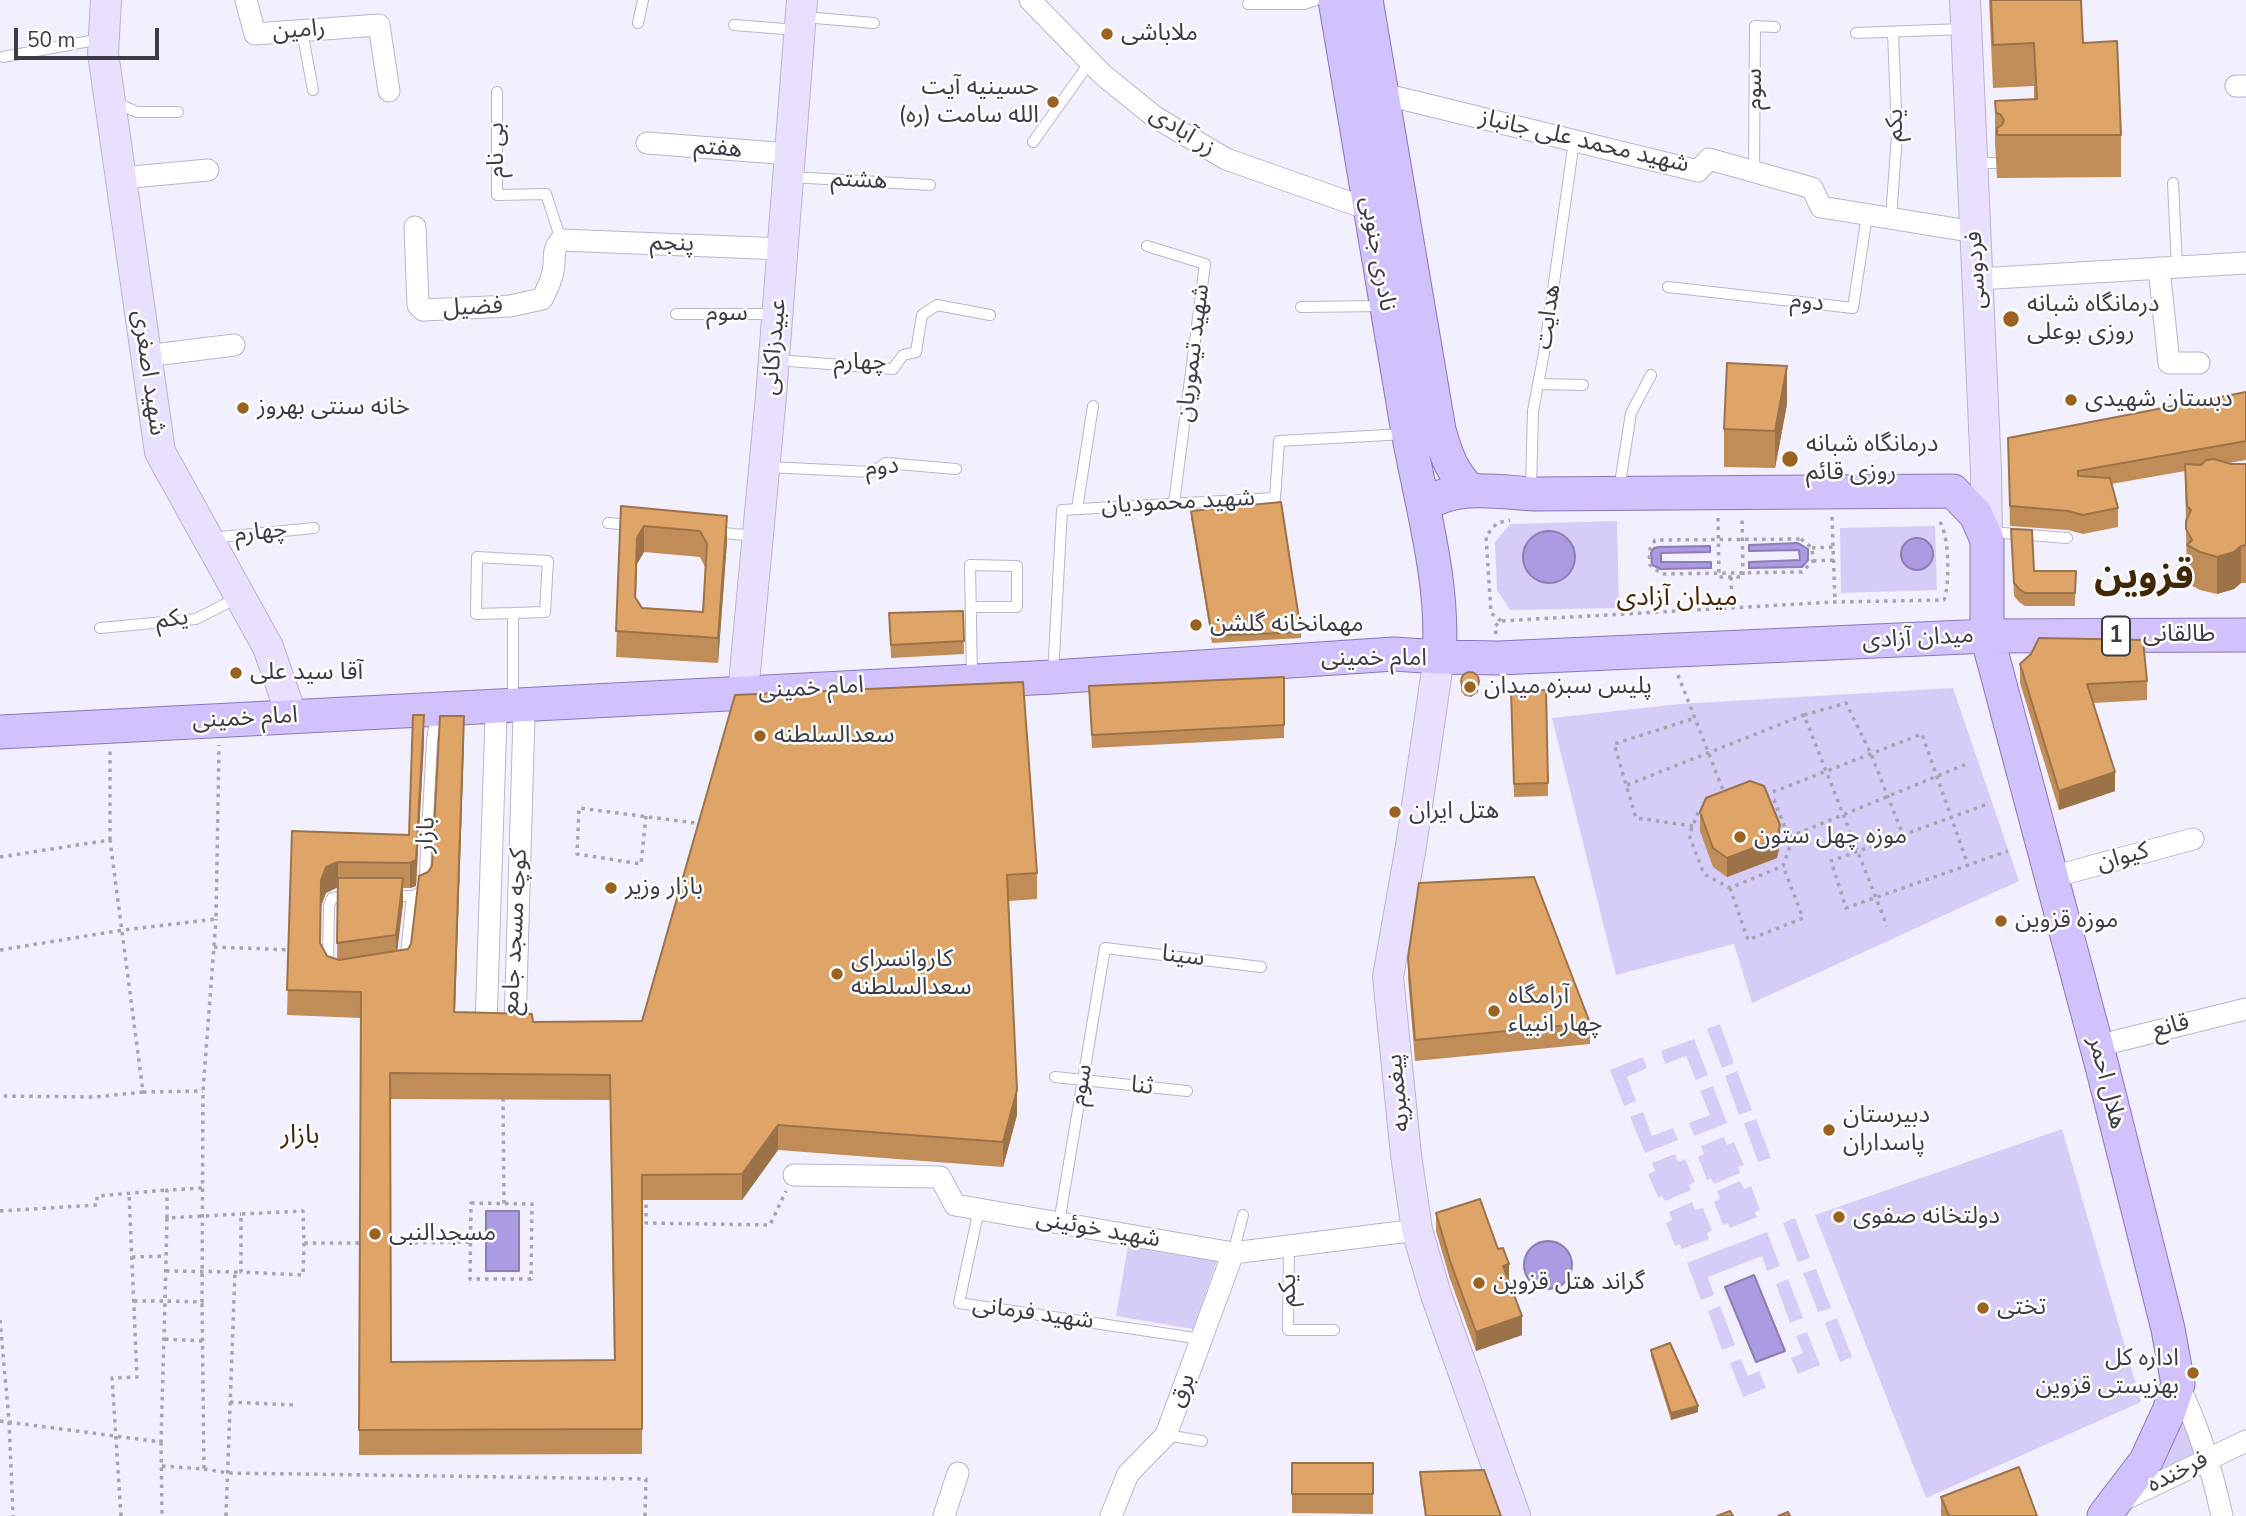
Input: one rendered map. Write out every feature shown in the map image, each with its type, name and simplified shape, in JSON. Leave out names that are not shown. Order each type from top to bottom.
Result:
[{"type":"main road","name":"نادری جنوبی","points":[[1335,0],[1368,209],[1422,495]]},
{"type":"main road","name":"نادری جنوبی","points":[[1366,0],[1438,430],[1446,457],[1462,481]]},
{"type":"main road","name":"میدان آزادی","points":[[1422,495],[1442,495],[1462,481],[1525,507],[1618,493],[1953,491],[1976,515],[1987,536],[1987,636],[1499,657],[1439,657]]},
{"type":"main road","points":[[1422,495],[1441,628],[1439,657]]},
{"type":"main road","name":"طالقانی","points":[[1987,636],[2246,635]]},
{"type":"main road","name":"هلال احمر","points":[[1987,636],[2097,1046],[2168,1329],[2178,1384],[2146,1461],[2107,1511]]},
{"type":"main road","name":"امام خمینی","points":[[511,713],[743,693],[1053,677],[1394,654],[1439,657]]},
{"type":"main road","name":"امام خمینی","points":[[0,732],[292,717],[511,713],[1394,672],[1439,657]]},
{"type":"main road","name":"امام خمینی","points":[[0,743],[435,715]]},
{"type":"street","name":"شهید اصغری","points":[[106,0],[103,53],[160,452],[268,647],[292,717]]},
{"type":"street","name":"رامین","points":[[246,0],[255,34],[379,25],[389,91]]},
{"type":"street","name":"زر آبادی","points":[[1040,6],[1090,62],[1155,117],[1226,159],[1368,209]]},
{"type":"street","name":"فردوسی","points":[[1965,14],[1984,163],[1975,232],[1987,536]]},
{"type":"street","name":"عبیدزاکانی","points":[[743,693],[765,467],[801,15]]},
{"type":"street","name":"شهید محمد علی جانباز","points":[[1383,94],[1698,171],[1709,159],[1812,188],[1821,207],[1975,232]]},
{"type":"street","name":"هفتم","points":[[647,143],[789,166]]},
{"type":"street","points":[[121,178],[208,170]]},
{"type":"street","name":"فضیل","points":[[415,227],[418,305],[423,310],[510,306],[542,299],[554,270],[554,247],[561,240]]},
{"type":"street","name":"پنجم","points":[[561,240],[783,248]]},
{"type":"street","points":[[1978,279],[2246,262]]},
{"type":"street","points":[[2168,267],[2169,363],[2199,363]]},
{"type":"street","points":[[146,356],[234,345]]},
{"type":"street","name":"پیغمبریه","points":[[1439,657],[1411,846],[1388,976],[1406,1155],[1417,1230],[1436,1295],[1515,1516]]},
{"type":"street","name":"کوچه مسجد جامع","points":[[511,713],[515,1026],[486,1025],[511,713]]},
{"type":"street","name":"کیوان","points":[[2052,877],[2193,839]]},
{"type":"street","name":"قانع","points":[[2097,1046],[2246,1009]]},
{"type":"street","name":"شهید خوئینی","points":[[794,1175],[940,1177],[956,1205],[1233,1253],[1417,1230]]},
{"type":"street","name":"برق","points":[[1111,1516],[1128,1474],[1166,1435],[1233,1253]]},
{"type":"street","points":[[2178,1384],[2209,1458],[2222,1516]]},
{"type":"street","name":"فرخنده","points":[[2107,1511],[2246,1441]]},
{"type":"street","points":[[944,1516],[958,1473]]},
{"type":"lane","points":[[638,23],[643,0]]},
{"type":"lane","points":[[1248,4],[1304,4],[1317,0]]},
{"type":"lane","points":[[1856,33],[1893,32],[1965,14]]},
{"type":"lane","points":[[734,25],[801,15],[874,23]]},
{"type":"lane","name":"سوم","points":[[1754,172],[1755,26],[1775,27]]},
{"type":"lane","points":[[302,31],[313,90]]},
{"type":"lane","name":"یکم","points":[[1891,218],[1897,135],[1893,32]]},
{"type":"lane","points":[[3,57],[104,39]]},
{"type":"lane","points":[[1033,142],[1090,62]]},
{"type":"lane","name":"بی نام","points":[[497,92],[497,195],[546,194],[561,240]]},
{"type":"lane","points":[[110,100],[137,112],[178,112]]},
{"type":"lane","name":"هدایت","points":[[1525,507],[1533,411],[1574,141]]},
{"type":"lane","name":"هشتم","points":[[789,166],[929,185]]},
{"type":"lane","points":[[2168,267],[2174,183]]},
{"type":"lane","name":"دوم","points":[[1668,287],[1853,308],[1867,215]]},
{"type":"lane","name":"شهید تیموریان","points":[[1147,246],[1205,264],[1174,503]]},
{"type":"lane","name":"چهارم","points":[[774,360],[893,369],[903,355],[916,352],[922,315],[937,305],[990,315]]},
{"type":"lane","points":[[1301,307],[1386,306]]},
{"type":"lane","name":"سوم","points":[[676,314],[778,314]]},
{"type":"lane","points":[[1618,493],[1631,413],[1651,374]]},
{"type":"lane","points":[[1539,384],[1583,385]]},
{"type":"lane","points":[[1077,509],[1093,406]]},
{"type":"lane","name":"شهید محمودیان","points":[[1053,677],[1062,510],[1275,498],[1279,441],[1409,434]]},
{"type":"lane","name":"دوم","points":[[765,467],[872,472],[886,463],[956,469]]},
{"type":"lane","points":[[608,523],[649,527]]},
{"type":"lane","name":"چهارم","points":[[208,539],[314,528]]},
{"type":"lane","points":[[704,532],[758,536]]},
{"type":"lane","points":[[1987,536],[2067,538]]},
{"type":"lane","points":[[477,556],[548,561],[545,612],[513,613],[476,614],[477,556]]},
{"type":"lane","points":[[971,607],[1017,607],[1017,566],[970,565],[972,681]]},
{"type":"lane","name":"یکم","points":[[100,628],[196,619],[240,596]]},
{"type":"lane","points":[[511,713],[513,613]]},
{"type":"lane","name":"بازار","points":[[412,897],[424,891],[435,715]]},
{"type":"lane","points":[[338,978],[331,975],[328,969],[329,906],[332,898],[364,896]]},
{"type":"lane","points":[[376,896],[412,897],[405,963],[403,968],[397,970]]},
{"type":"lane","name":"سوم","points":[[1059,1223],[1105,948]]},
{"type":"lane","name":"سینا","points":[[1105,948],[1261,967]]},
{"type":"lane","name":"ثنا","points":[[1055,1077],[1187,1091]]},
{"type":"lane","name":"شهید فرمانی","points":[[979,1209],[959,1303],[1202,1339]]},
{"type":"lane","points":[[1233,1253],[1243,1215]]},
{"type":"lane","name":"یکم","points":[[1290,1246],[1288,1330],[1334,1330]]},
{"type":"lane","points":[[1166,1435],[1202,1441]]},
{"type":"path","points":[[1501,621],[1491,612],[1486,536],[1497,523],[1525,507]]},
{"type":"path","points":[[1494,626],[1501,621],[1835,602],[1944,600],[1948,589],[1945,533],[1942,523],[1934,516]]},
{"type":"path","points":[[1832,517],[1835,602]]},
{"type":"path","points":[[1730,518],[1718,518],[1719,577],[1743,577],[1742,518],[1755,518]]},
{"type":"path","points":[[1833,547],[1812,548],[1801,539],[1655,540],[1649,551],[1650,565],[1662,574],[1802,572],[1813,561],[1834,560]]},
{"type":"path","points":[[1812,548],[1813,561]]},
{"type":"path","points":[[1731,577],[1732,608]]},
{"type":"path","points":[[1667,650],[1726,798]]},
{"type":"path","points":[[1627,785],[1804,715],[1846,704],[1871,754],[1903,835]]},
{"type":"path","points":[[1804,715],[1887,926]]},
{"type":"path","points":[[1693,826],[1636,818],[1614,744],[1695,718]]},
{"type":"path","points":[[1763,796],[1922,734],[1968,865]]},
{"type":"path","points":[[204,1469],[202,1091],[216,919],[219,743]]},
{"type":"path","points":[[110,748],[110,840],[143,1092]]},
{"type":"path","points":[[1788,836],[1969,763]]},
{"type":"path","points":[[1713,803],[1700,808],[1689,835],[1703,874],[1730,888],[1748,940],[1803,918],[1783,866],[1791,843],[1774,800],[1756,793]]},
{"type":"path","points":[[1985,805],[1831,861],[1846,908],[2008,851]]},
{"type":"path","points":[[646,816],[641,864],[577,854],[579,808],[646,816],[708,824]]},
{"type":"path","points":[[0,857],[110,840]]},
{"type":"path","points":[[1730,888],[1783,866]]},
{"type":"path","points":[[0,950],[123,930],[216,919]]},
{"type":"path","points":[[214,947],[301,950]]},
{"type":"path","points":[[503,1086],[504,1204]]},
{"type":"path","points":[[0,1096],[95,1097],[143,1092],[202,1091]]},
{"type":"path","points":[[646,1189],[646,1223],[769,1225],[794,1175]]},
{"type":"path","points":[[0,1212],[97,1205],[97,1196],[202,1188]]},
{"type":"path","points":[[162,1516],[161,1442],[167,1190]]},
{"type":"path","points":[[121,1516],[112,1378],[136,1377],[129,1193]]},
{"type":"path","points":[[471,1203],[532,1204],[531,1279],[470,1279],[471,1242],[471,1203]]},
{"type":"path","points":[[166,1271],[303,1275],[304,1243],[303,1211],[167,1217]]},
{"type":"path","points":[[240,1214],[241,1272]]},
{"type":"path","points":[[387,1243],[471,1242]]},
{"type":"path","points":[[304,1243],[373,1243]]},
{"type":"path","points":[[132,1257],[166,1256]]},
{"type":"path","points":[[226,1516],[235,1272]]},
{"type":"path","points":[[134,1301],[202,1301]]},
{"type":"path","points":[[0,1320],[9,1421],[13,1516]]},
{"type":"path","points":[[165,1339],[203,1341]]},
{"type":"path","points":[[230,1402],[294,1405]]},
{"type":"path","points":[[0,1421],[116,1434],[161,1442]]},
{"type":"path","points":[[162,1465],[228,1473],[646,1479],[645,1516]]},
{"type":"shaded area","points":[[1617,521],[1619,608],[1510,610],[1497,590],[1495,542],[1510,524]]},
{"type":"shaded area","points":[[1935,526],[1937,590],[1841,593],[1840,528]]},
{"type":"shaded area","points":[[1549,531],[1568,538],[1575,557],[1568,576],[1549,583],[1530,576],[1523,557],[1530,538]]},
{"type":"shaded area","points":[[1917,538],[1928,543],[1933,554],[1928,565],[1917,570],[1906,565],[1901,554],[1906,543]]},
{"type":"shaded area","points":[[1798,543],[1808,549],[1808,560],[1802,567],[1749,568],[1749,562],[1800,560],[1799,550],[1749,551],[1749,545]]},
{"type":"shaded area","points":[[1710,546],[1710,552],[1661,553],[1661,562],[1711,562],[1711,568],[1661,569],[1652,565],[1651,553],[1654,548]]},
{"type":"shaded area","points":[[1953,688],[2019,881],[1752,1003],[1734,944],[1616,975],[1552,718],[1679,704]]},
{"type":"shaded area","points":[[1720,1024],[1734,1063],[1722,1068],[1707,1029]]},
{"type":"shaded area","points":[[1694,1039],[1708,1075],[1696,1080],[1686,1056],[1665,1064],[1661,1051]]},
{"type":"shaded area","points":[[1643,1057],[1647,1068],[1627,1077],[1636,1101],[1624,1106],[1610,1070]]},
{"type":"shaded area","points":[[1737,1071],[1752,1110],[1739,1115],[1725,1076]]},
{"type":"shaded area","points":[[1713,1086],[1727,1123],[1694,1136],[1689,1123],[1710,1115],[1700,1091]]},
{"type":"shaded area","points":[[1643,1112],[1652,1136],[1673,1128],[1678,1140],[1645,1153],[1630,1117]]},
{"type":"shaded area","points":[[1756,1119],[1771,1158],[1758,1162],[1744,1123]]},
{"type":"shaded area","name":"تختی","points":[[2062,1129],[2141,1402],[1926,1498],[1815,1215]]},
{"type":"shaded area","points":[[1724,1137],[1727,1145],[1734,1142],[1744,1165],[1738,1167],[1740,1173],[1714,1184],[1711,1178],[1707,1180],[1698,1157],[1704,1154],[1701,1146]]},
{"type":"shaded area","points":[[1675,1154],[1678,1162],[1685,1159],[1695,1182],[1689,1185],[1691,1190],[1665,1201],[1662,1196],[1658,1197],[1648,1174],[1655,1171],[1652,1163]]},
{"type":"shaded area","points":[[1740,1181],[1744,1189],[1751,1186],[1760,1210],[1755,1212],[1757,1217],[1730,1228],[1728,1223],[1723,1225],[1714,1202],[1720,1199],[1717,1191]]},
{"type":"shaded area","points":[[1692,1202],[1695,1210],[1703,1208],[1712,1231],[1707,1233],[1709,1239],[1682,1249],[1680,1244],[1675,1246],[1666,1223],[1672,1220],[1669,1212]]},
{"type":"shaded area","points":[[486,1211],[519,1211],[519,1271],[486,1271]]},
{"type":"shaded area","points":[[1795,1218],[1810,1258],[1798,1262],[1783,1223]]},
{"type":"shaded area","points":[[1767,1232],[1780,1266],[1767,1271],[1762,1256],[1708,1277],[1714,1295],[1701,1300],[1687,1263]]},
{"type":"shaded area","points":[[1548,1241],[1557,1242],[1565,1248],[1571,1256],[1571,1274],[1565,1282],[1557,1288],[1548,1289],[1539,1288],[1531,1282],[1525,1274],[1524,1265],[1525,1256],[1531,1248],[1539,1242]]},
{"type":"shaded area","points":[[1128,1246],[1217,1261],[1193,1329],[1116,1316]]},
{"type":"shaded area","points":[[1816,1269],[1831,1308],[1818,1312],[1803,1273]]},
{"type":"shaded area","points":[[1754,1275],[1785,1351],[1756,1362],[1725,1287]]},
{"type":"shaded area","points":[[1788,1279],[1803,1318],[1790,1323],[1776,1284]]},
{"type":"shaded area","points":[[1720,1306],[1735,1345],[1722,1350],[1708,1311]]},
{"type":"shaded area","points":[[1837,1318],[1852,1357],[1840,1362],[1825,1323]]},
{"type":"shaded area","points":[[1807,1332],[1820,1365],[1798,1374],[1791,1358],[1803,1353],[1796,1336]]},
{"type":"shaded area","points":[[1741,1359],[1748,1376],[1759,1371],[1766,1388],[1743,1397],[1730,1363]]},
{"type":"shaded area","points":[[2188,1416],[2198,1451],[2194,1456],[2145,1481]]},
{"type":"building","points":[[1991,0],[2081,0],[2083,43],[2117,41],[2121,135],[1997,135],[1997,128],[2004,120],[1996,113],[1995,101],[2037,99],[2034,43],[1993,45]]},
{"type":"building","points":[[1727,363],[1787,366],[1775,431],[1724,429]]},
{"type":"building","points":[[2246,392],[2246,441],[2078,471],[2078,476],[2110,478],[2118,508],[2083,515],[2068,511],[2010,506],[2008,438]]},
{"type":"building","points":[[2214,459],[2231,464],[2246,464],[2246,545],[2217,557],[2187,545],[2192,540],[2186,529],[2191,510],[2187,506],[2185,464],[2201,465],[2206,460]]},
{"type":"building","points":[[1281,502],[1301,632],[1212,636],[1191,511]]},
{"type":"building","points":[[621,506],[727,516],[718,638],[616,631]],"holes":[[[644,526],[700,531],[707,544],[703,612],[642,608],[635,597],[637,538]]]},
{"type":"building","points":[[2011,529],[2032,530],[2034,571],[2076,571],[2075,593],[2025,593],[2019,589],[2014,583]]},
{"type":"building","points":[[963,611],[964,641],[891,645],[889,613]]},
{"type":"building","points":[[2039,638],[2143,640],[2147,681],[2087,684],[2115,772],[2059,791],[2020,664],[2031,654]]},
{"type":"building","points":[[1470,672],[1476,675],[1479,681],[1476,687],[1470,690],[1464,687],[1461,681],[1464,675]]},
{"type":"building","points":[[1284,677],[1284,725],[1092,735],[1089,686]]},
{"type":"building","name":"کاروانسرای سعدالسلطنه","points":[[1023,682],[1037,873],[1007,875],[1017,1090],[1003,1142],[778,1125],[742,1174],[642,1175],[642,1429],[359,1430],[361,992],[287,990],[292,831],[409,835],[413,715],[424,715],[416,860],[410,863],[338,862],[326,867],[321,880],[320,943],[327,956],[339,960],[408,949],[411,944],[419,876],[428,872],[432,866],[440,716],[464,716],[454,1012],[532,1014],[533,1022],[642,1021],[735,695]],"holes":[[[390,1073],[610,1075],[615,1360],[391,1362]]]},
{"type":"building","points":[[1546,690],[1548,783],[1514,784],[1511,691]]},
{"type":"building","name":"موزه چهل ستون","points":[[1750,781],[1764,786],[1780,825],[1777,839],[1727,858],[1713,848],[1700,812],[1706,798]]},
{"type":"building","name":"آرامگاه چهار انبیاء","points":[[1534,877],[1590,1023],[1415,1040],[1408,958],[1419,883]]},
{"type":"building","points":[[338,878],[403,878],[396,935],[337,943]]},
{"type":"building","name":"گراند هتل قزوین","points":[[1480,1199],[1498,1249],[1503,1248],[1509,1264],[1503,1266],[1522,1316],[1476,1332],[1436,1213]]},
{"type":"building","points":[[1670,1343],[1698,1406],[1671,1413],[1651,1350]]},
{"type":"building","points":[[1292,1463],[1373,1463],[1373,1494],[1292,1494]]},
{"type":"building","points":[[2019,1467],[2037,1516],[1949,1516],[1941,1497]]},
{"type":"building","points":[[1484,1470],[1501,1516],[1426,1516],[1420,1472]]},
{"type":"building","points":[[1730,1511],[1733,1516],[1717,1516]]},
{"type":"place","name":"ملاباشی","points":[[1107,34]]},
{"type":"place","name":"حسینیه آیت الله سامت (ره)","points":[[1053,102]]},
{"type":"place","name":"درمانگاه شبانه روزی بوعلی","points":[[2011,319]]},
{"type":"place","name":"دبستان شهیدی","points":[[2071,400]]},
{"type":"place","name":"خانه سنتی بهروز","points":[[243,408]]},
{"type":"place","name":"درمانگاه شبانه روزی قائم","points":[[1790,459]]},
{"type":"place","name":"مهمانخانه گلشن","points":[[1196,625]]},
{"type":"place","name":"آقا سید علی","points":[[236,673]]},
{"type":"place","name":"پلیس سبزه میدان","points":[[1470,687]]},
{"type":"place","name":"سعدالسلطنه","points":[[760,736]]},
{"type":"place","name":"هتل ایران","points":[[1395,812]]},
{"type":"place","name":"موزه چهل ستون","points":[[1740,837]]},
{"type":"place","name":"بازار وزیر","points":[[611,888]]},
{"type":"place","name":"موزه قزوین","points":[[2001,921]]},
{"type":"place","name":"کاروانسرای سعدالسلطنه","points":[[837,974]]},
{"type":"place","name":"آرامگاه چهار انبیاء","points":[[1494,1011]]},
{"type":"place","name":"دبیرستان پاسداران","points":[[1829,1130]]},
{"type":"place","name":"دولتخانه صفوی","points":[[1839,1217]]},
{"type":"place","name":"مسجدالنبی","points":[[375,1234]]},
{"type":"place","name":"گراند هتل قزوین","points":[[1479,1283]]},
{"type":"place","name":"تختی","points":[[1983,1308]]},
{"type":"place","name":"اداره کل بهزیستی قزوین","points":[[2193,1373]]},
{"type":"district","name":"قزوین","points":[[2144,579]]},
{"type":"district","name":"میدان آزادی","points":[[1677,599]]},
{"type":"district","name":"بازار","points":[[300,1137]]}]
